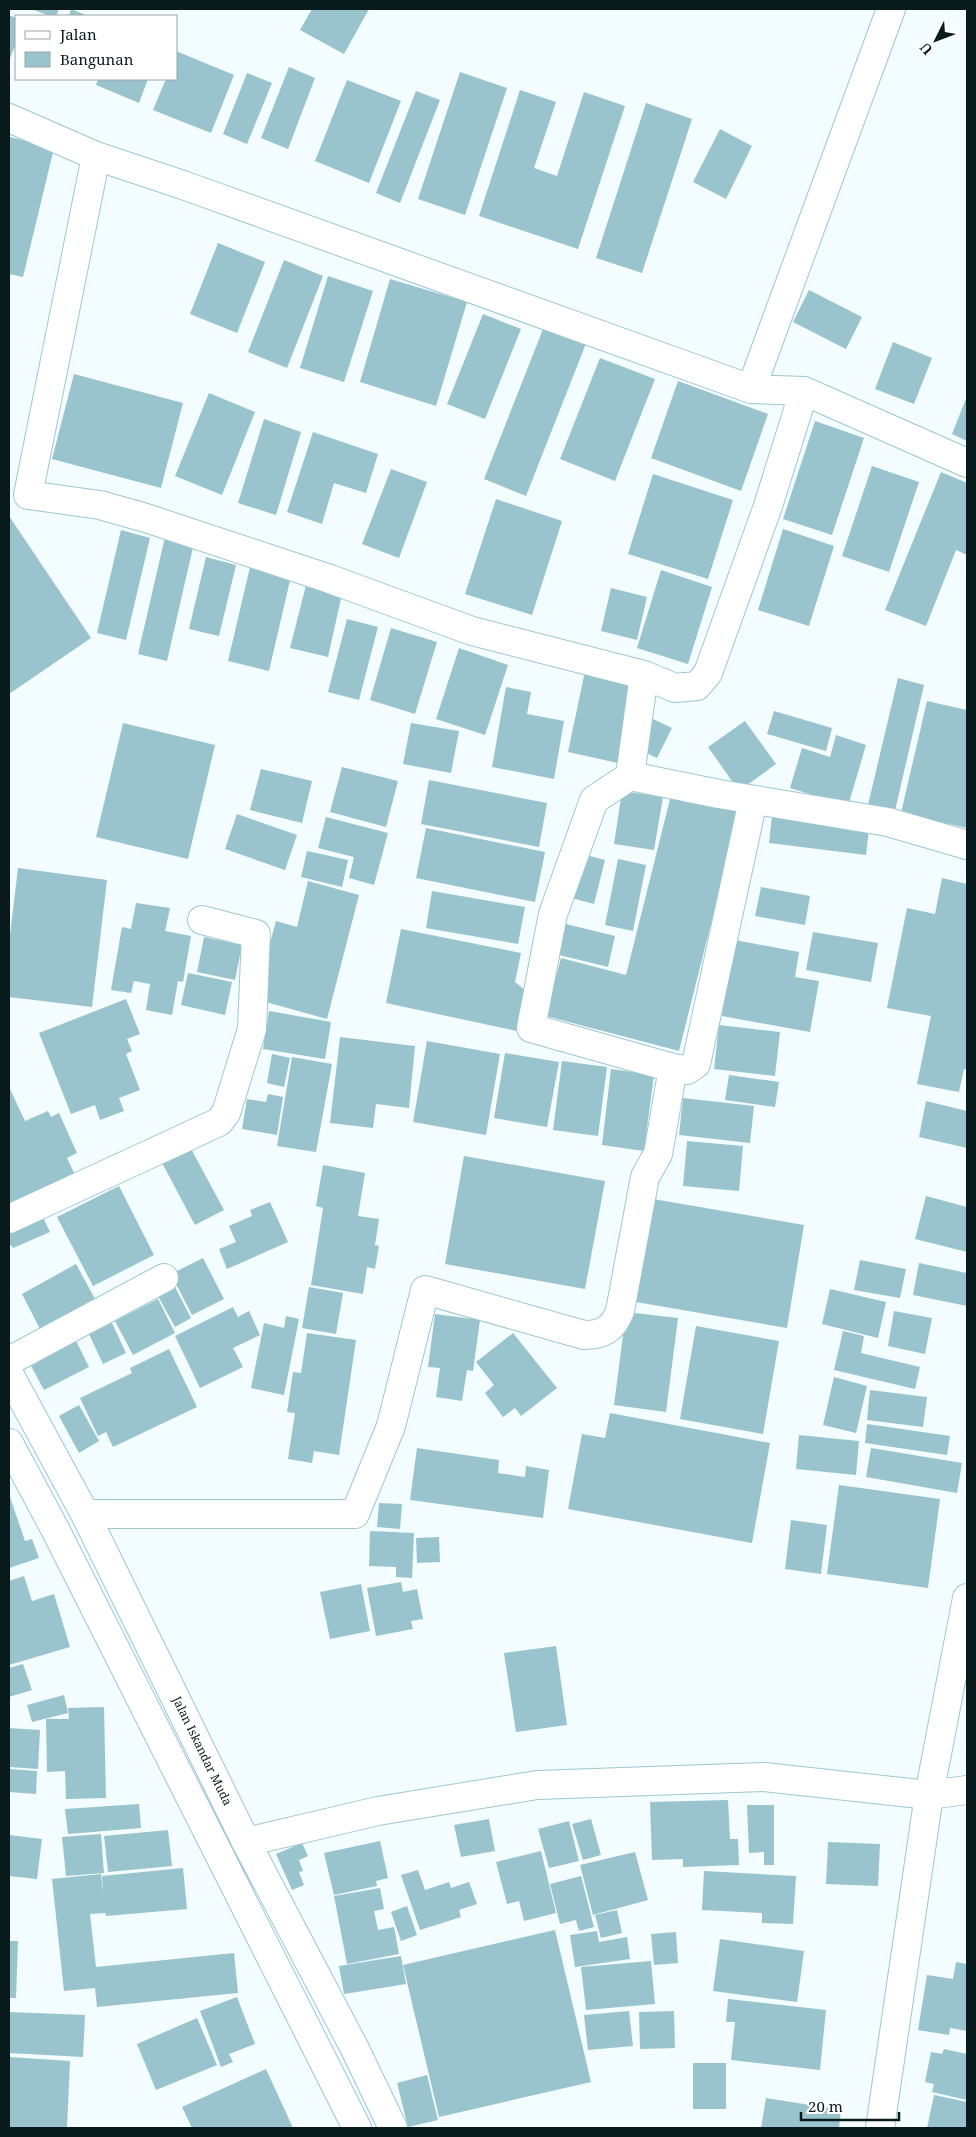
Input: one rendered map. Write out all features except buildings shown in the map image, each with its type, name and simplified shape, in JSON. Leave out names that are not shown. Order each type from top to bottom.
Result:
[{"type":"main road","points":[[751,389],[891,9]]},
{"type":"main road","points":[[9,118],[96,156],[183,185],[751,389],[804,390],[967,463]]},
{"type":"main road","points":[[96,156],[28,494],[100,505],[146,518],[330,578],[472,631],[644,675],[675,688],[697,686],[708,673],[768,506],[804,390]]},
{"type":"main road","points":[[630,776],[644,675]]},
{"type":"main road","points":[[753,800],[696,1064],[687,1070],[673,1068],[531,1028],[553,914],[594,800],[630,776],[753,800],[888,822],[967,845]]},
{"type":"main road","points":[[9,1219],[219,1122],[226,1113],[252,1029],[256,934],[202,920]]},
{"type":"main road","points":[[85,1514],[355,1514],[390,1426],[425,1290],[584,1334],[599,1334],[612,1326],[620,1311],[645,1178],[658,1154],[673,1068]]},
{"type":"main road","points":[[9,1361],[164,1278]]},
{"type":"main road","name":"Jalan Iskandar Muda","points":[[9,1374],[85,1514],[246,1842],[354,2047],[394,2128]]},
{"type":"main road","points":[[9,1443],[56,1531],[357,2128]]},
{"type":"main road","points":[[880,2128],[929,1795],[967,1598]]},
{"type":"main road","points":[[246,1842],[378,1811],[538,1785],[764,1777],[929,1795],[967,1790]]}]
